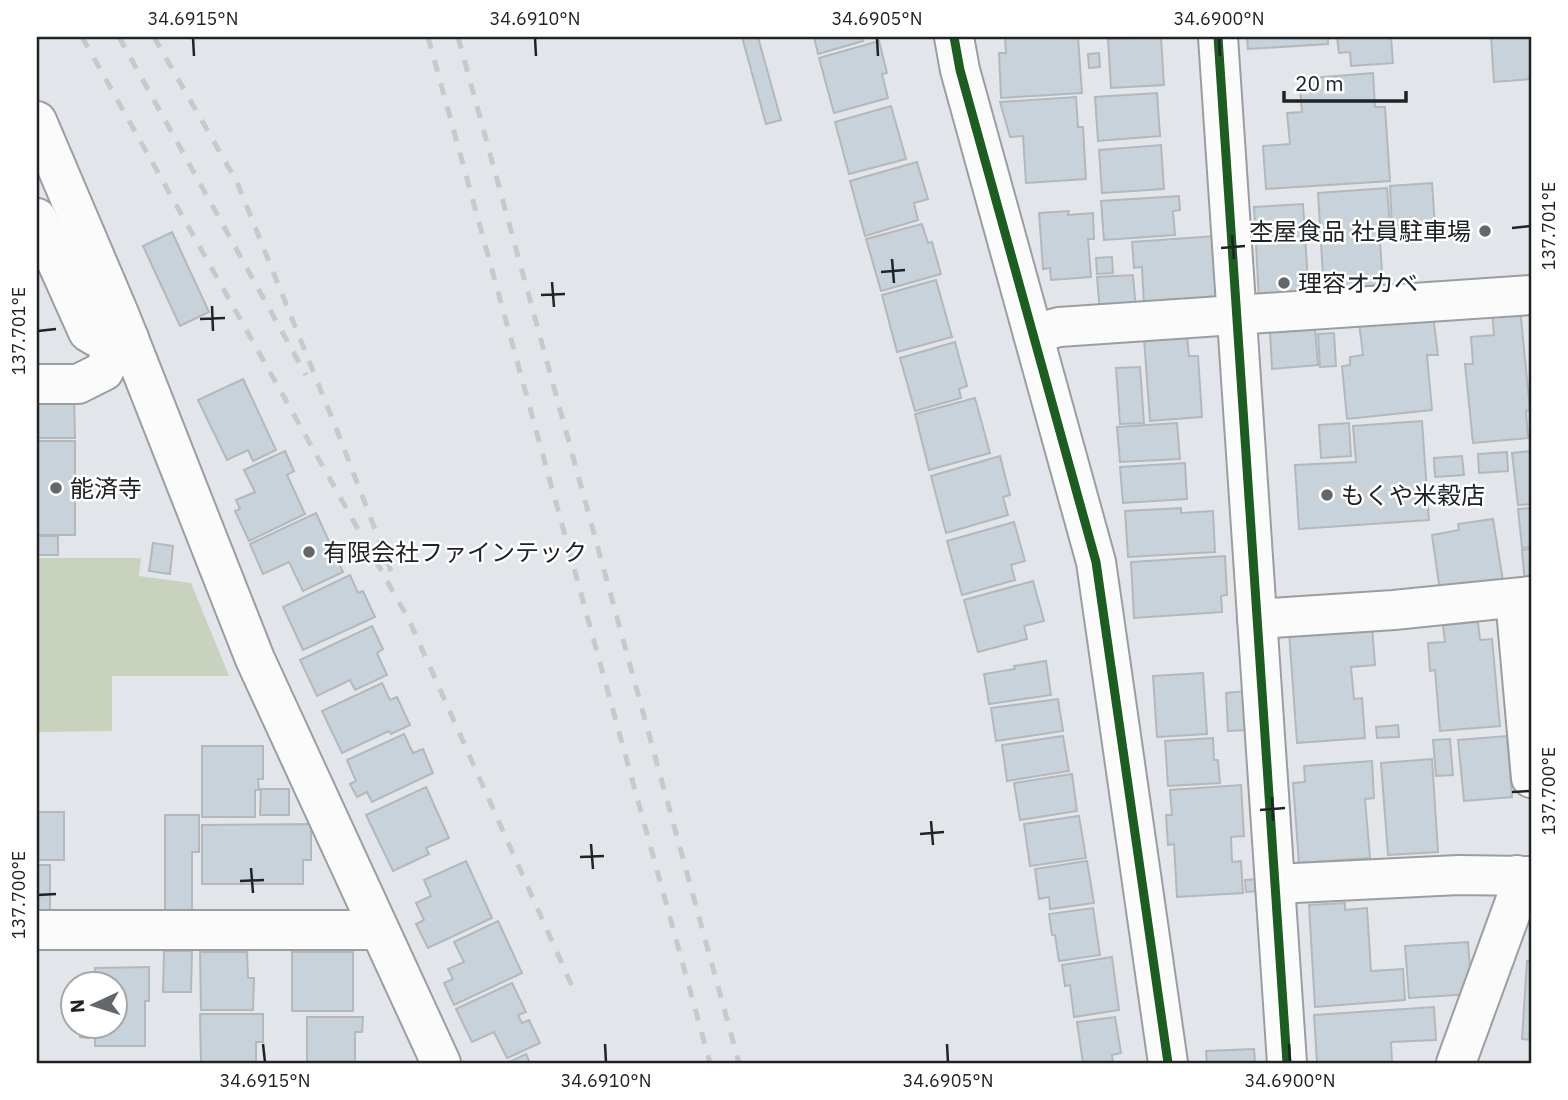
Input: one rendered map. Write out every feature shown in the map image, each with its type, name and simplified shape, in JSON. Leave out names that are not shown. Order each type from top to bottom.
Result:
[{"type":"street","points":[[954,37],[963,83],[1096,562],[1168,1063]]},
{"type":"street","points":[[1218,37],[1287,1063]]},
{"type":"street","points":[[37,121],[122,341],[255,659],[441,1063]]},
{"type":"street","points":[[37,218],[88,332],[100,340],[122,341]]},
{"type":"street","points":[[1033,334],[1059,327],[1531,295]]},
{"type":"street","points":[[37,384],[78,384],[104,371],[122,341]]},
{"type":"street","points":[[1257,619],[1394,610],[1523,597],[1531,778]]},
{"type":"street","points":[[1275,884],[1459,875],[1524,876],[1456,1063]]},
{"type":"street","points":[[37,930],[379,930]]},
{"type":"green space","points":[[37,558],[141,558],[139,576],[191,583],[229,676],[112,676],[112,731],[37,732]]},
{"type":"building","points":[[742,37],[758,37],[781,120],[766,124]]},
{"type":"building","points":[[814,37],[861,37],[863,41],[818,54]]},
{"type":"building","points":[[1005,37],[1078,37],[1082,93],[1001,98],[999,53],[1006,53]]},
{"type":"building","points":[[1161,37],[1164,85],[1111,88],[1108,39]]},
{"type":"building","points":[[1247,37],[1328,37],[1328,44],[1248,49]]},
{"type":"building","points":[[1337,37],[1391,37],[1393,63],[1351,66],[1350,52],[1339,53]]},
{"type":"building","points":[[1491,37],[1531,37],[1531,79],[1494,82]]},
{"type":"building","points":[[879,41],[887,73],[882,74],[888,98],[834,113],[819,58]]},
{"type":"building","points":[[1099,53],[1100,67],[1089,68],[1088,54]]},
{"type":"building","points":[[1373,73],[1375,107],[1385,107],[1390,181],[1266,189],[1263,146],[1290,144],[1287,113],[1302,112],[1299,79]]},
{"type":"building","points":[[1157,93],[1160,136],[1098,141],[1095,97]]},
{"type":"building","points":[[1076,97],[1078,127],[1083,127],[1086,179],[1026,183],[1023,136],[1010,137],[1000,102]]},
{"type":"building","points":[[891,106],[906,159],[849,174],[835,122]]},
{"type":"building","points":[[1161,145],[1164,189],[1102,193],[1099,150]]},
{"type":"building","points":[[917,162],[928,199],[914,203],[918,220],[865,236],[850,181]]},
{"type":"building","points":[[1432,183],[1435,226],[1392,229],[1390,186]]},
{"type":"building","points":[[1387,188],[1391,239],[1380,240],[1383,288],[1324,292],[1318,193]]},
{"type":"building","points":[[1179,196],[1180,210],[1173,211],[1175,235],[1104,240],[1101,201]]},
{"type":"building","points":[[1303,204],[1309,298],[1259,301],[1254,207]]},
{"type":"building","points":[[1069,211],[1068,215],[1093,213],[1094,239],[1088,239],[1091,277],[1051,280],[1050,268],[1043,269],[1039,213]]},
{"type":"building","points":[[922,224],[928,243],[932,242],[941,274],[881,291],[866,239]]},
{"type":"building","points":[[172,232],[209,312],[180,326],[143,246]]},
{"type":"building","points":[[1215,236],[1219,303],[1144,307],[1142,267],[1134,268],[1132,242]]},
{"type":"building","points":[[1112,257],[1113,273],[1097,274],[1096,258]]},
{"type":"building","points":[[1133,275],[1136,310],[1100,313],[1097,277]]},
{"type":"building","points":[[936,280],[952,337],[897,352],[882,295]]},
{"type":"building","points":[[1520,308],[1530,410],[1526,411],[1528,438],[1473,443],[1465,364],[1473,364],[1471,337],[1494,335],[1492,311]]},
{"type":"building","points":[[1433,315],[1438,355],[1427,355],[1432,410],[1347,419],[1342,366],[1350,365],[1350,357],[1363,355],[1359,323]]},
{"type":"building","points":[[1315,328],[1318,365],[1272,369],[1270,331]]},
{"type":"building","points":[[1334,333],[1336,366],[1320,367],[1318,334]]},
{"type":"building","points":[[1187,336],[1189,356],[1198,356],[1202,417],[1150,421],[1144,339]]},
{"type":"building","points":[[955,342],[967,386],[959,389],[961,398],[915,411],[900,358]]},
{"type":"building","points":[[1140,367],[1144,423],[1120,424],[1116,368]]},
{"type":"building","points":[[243,379],[276,450],[253,461],[248,450],[227,460],[198,400]]},
{"type":"building","points":[[37,394],[74,394],[75,438],[37,438]]},
{"type":"building","points":[[975,398],[990,453],[929,470],[915,414]]},
{"type":"building","points":[[1422,421],[1429,520],[1299,529],[1295,465],[1356,462],[1353,426]]},
{"type":"building","points":[[1177,423],[1180,459],[1120,462],[1117,427]]},
{"type":"building","points":[[1349,423],[1351,456],[1321,458],[1319,425]]},
{"type":"building","name":"能済寺","points":[[37,441],[75,441],[75,535],[37,535]]},
{"type":"building","points":[[285,451],[294,471],[287,475],[305,514],[249,541],[235,511],[240,509],[236,500],[255,492],[244,470]]},
{"type":"building","points":[[1531,451],[1531,504],[1518,505],[1512,453]]},
{"type":"building","points":[[1507,452],[1508,471],[1479,473],[1478,454]]},
{"type":"building","points":[[1000,456],[1010,495],[1003,497],[1008,515],[946,533],[931,476]]},
{"type":"building","points":[[1462,456],[1464,475],[1435,477],[1434,458]]},
{"type":"building","points":[[1185,463],[1187,499],[1123,503],[1120,467]]},
{"type":"building","points":[[1181,508],[1181,513],[1213,511],[1215,552],[1128,557],[1125,511]]},
{"type":"building","points":[[1531,508],[1531,547],[1522,548],[1518,509]]},
{"type":"building","points":[[316,513],[343,572],[303,591],[289,562],[263,574],[250,544]]},
{"type":"building","points":[[1493,519],[1503,581],[1440,591],[1432,535],[1459,530],[1458,524]]},
{"type":"building","points":[[1014,522],[1025,561],[1011,565],[1015,580],[962,595],[947,541]]},
{"type":"building","points":[[37,536],[58,536],[58,555],[37,555]]},
{"type":"building","points":[[153,543],[173,546],[170,574],[149,571]]},
{"type":"building","points":[[1531,549],[1531,585],[1525,585],[1522,550]]},
{"type":"building","points":[[1225,556],[1227,595],[1221,596],[1222,612],[1134,618],[1131,562]]},
{"type":"building","points":[[350,575],[358,593],[363,591],[375,617],[303,650],[283,607]]},
{"type":"building","points":[[1033,581],[1044,621],[1024,626],[1027,639],[978,652],[964,600]]},
{"type":"building","points":[[1478,622],[1480,640],[1492,639],[1500,726],[1440,731],[1435,670],[1430,671],[1428,643],[1445,642],[1443,625]]},
{"type":"building","points":[[1372,625],[1375,665],[1351,667],[1354,699],[1362,698],[1365,738],[1297,743],[1289,631]]},
{"type":"building","points":[[372,626],[383,649],[377,653],[387,675],[355,690],[350,680],[317,696],[300,660]]},
{"type":"building","points":[[1046,661],[1051,695],[989,704],[984,674]]},
{"type":"building","points":[[1203,673],[1207,734],[1157,737],[1153,676]]},
{"type":"building","points":[[382,683],[390,700],[397,697],[410,725],[391,734],[389,731],[342,753],[322,711]]},
{"type":"building","points":[[1246,691],[1249,730],[1228,731],[1226,693]]},
{"type":"building","points":[[1058,699],[1063,731],[996,741],[991,708]]},
{"type":"building","points":[[1398,725],[1399,737],[1377,738],[1376,727]]},
{"type":"building","points":[[404,734],[413,753],[423,749],[433,773],[372,802],[367,792],[357,797],[350,784],[356,781],[347,760]]},
{"type":"building","points":[[1063,736],[1069,771],[1007,781],[1002,745]]},
{"type":"building","points":[[1507,736],[1512,797],[1464,801],[1458,740]]},
{"type":"building","points":[[1213,738],[1214,760],[1218,760],[1220,783],[1168,786],[1165,741]]},
{"type":"building","points":[[1450,739],[1453,775],[1436,776],[1433,740]]},
{"type":"building","points":[[202,746],[263,746],[263,779],[258,779],[259,790],[255,790],[255,817],[202,817]]},
{"type":"building","points":[[1432,759],[1438,852],[1388,855],[1381,763]]},
{"type":"building","points":[[1372,761],[1374,798],[1365,799],[1370,858],[1299,863],[1293,783],[1305,782],[1304,766]]},
{"type":"building","points":[[1072,774],[1077,811],[1020,820],[1014,783]]},
{"type":"building","points":[[1241,785],[1244,836],[1231,837],[1232,862],[1241,861],[1243,893],[1177,897],[1174,844],[1168,845],[1166,815],[1172,815],[1170,790]]},
{"type":"building","points":[[426,787],[449,838],[426,848],[429,854],[393,871],[366,815]]},
{"type":"building","points":[[261,789],[289,789],[289,815],[260,815]]},
{"type":"building","points":[[37,812],[64,812],[64,860],[37,860]]},
{"type":"building","points":[[165,815],[199,815],[199,852],[192,852],[192,914],[165,915]]},
{"type":"building","points":[[1079,816],[1086,858],[1030,866],[1024,824]]},
{"type":"building","points":[[311,824],[311,860],[303,860],[303,884],[202,884],[202,825]]},
{"type":"building","points":[[466,861],[492,918],[428,948],[416,924],[424,920],[416,903],[431,896],[424,880]]},
{"type":"building","points":[[1087,861],[1094,903],[1050,909],[1049,897],[1039,899],[1035,869]]},
{"type":"building","points":[[37,865],[50,865],[50,910],[37,910]]},
{"type":"building","points":[[1259,879],[1260,891],[1246,892],[1245,880]]},
{"type":"building","points":[[1345,903],[1345,910],[1367,908],[1371,971],[1403,969],[1405,1000],[1315,1007],[1309,905]]},
{"type":"building","points":[[1093,908],[1100,955],[1059,961],[1049,914]]},
{"type":"building","points":[[498,921],[522,973],[454,1005],[444,983],[453,979],[448,969],[464,962],[454,942]]},
{"type":"building","points":[[1468,942],[1472,994],[1409,998],[1405,946]]},
{"type":"building","points":[[164,951],[192,951],[191,992],[163,992]]},
{"type":"building","points":[[200,952],[247,952],[248,978],[254,978],[253,1010],[201,1010]]},
{"type":"building","points":[[292,952],[353,952],[353,1011],[292,1011]]},
{"type":"building","points":[[1112,957],[1119,1010],[1074,1017],[1070,985],[1065,986],[1062,965]]},
{"type":"building","points":[[1527,961],[1531,961],[1531,1040],[1522,1039]]},
{"type":"building","points":[[149,967],[149,1001],[145,1001],[145,1046],[95,1046],[95,1040],[130,1040],[130,970],[95,968]]},
{"type":"building","points":[[512,983],[526,1012],[518,1015],[522,1023],[529,1020],[540,1043],[507,1058],[494,1032],[472,1042],[456,1009]]},
{"type":"building","points":[[1434,1007],[1436,1040],[1391,1042],[1392,1063],[1317,1063],[1314,1015]]},
{"type":"building","points":[[200,1014],[263,1014],[263,1042],[256,1042],[256,1063],[201,1063]]},
{"type":"building","points":[[307,1017],[363,1017],[362,1032],[355,1032],[355,1063],[307,1063]]},
{"type":"building","points":[[1115,1017],[1121,1053],[1112,1055],[1113,1063],[1083,1063],[1077,1022]]},
{"type":"building","points":[[1254,1049],[1255,1063],[1207,1063],[1206,1051]]},
{"type":"building","points":[[526,1054],[530,1063],[507,1063]]},
{"type":"railway","points":[[82,37],[409,620],[572,986]]},
{"type":"railway","points":[[119,37],[306,375]]},
{"type":"railway","points":[[154,37],[237,182],[391,571]]},
{"type":"railway","points":[[428,37],[710,1063]]},
{"type":"railway","points":[[458,37],[739,1063]]},
{"type":"cycle path","points":[[954,37],[960,70],[1096,562],[1168,1063]]},
{"type":"cycle path","points":[[1218,37],[1287,1063]]},
{"type":"place","name":"杢屋食品 社員駐車場","points":[[1485,231]]},
{"type":"place","name":"理容オカベ","points":[[1284,283]]},
{"type":"place","name":"能済寺","points":[[56,488]]},
{"type":"place","name":"もくや米穀店","points":[[1327,495]]},
{"type":"place","name":"有限会社ファインテック","points":[[309,552]]}]
